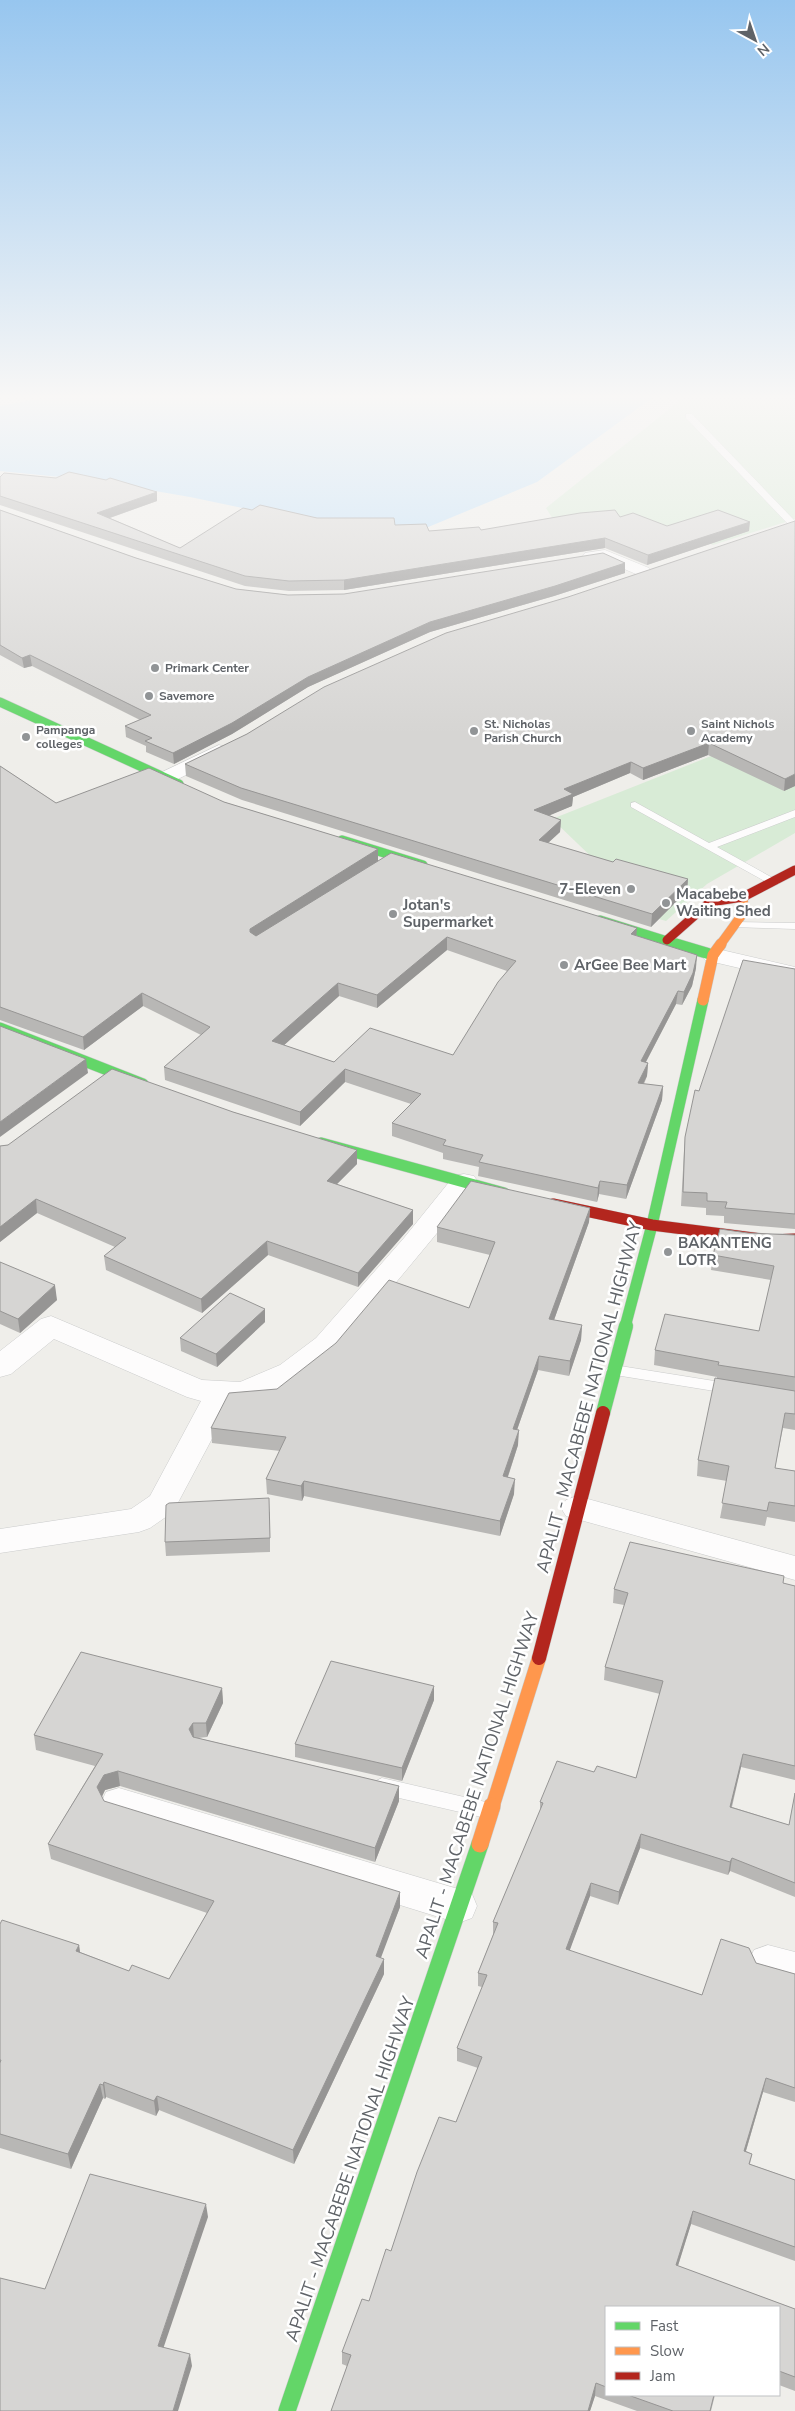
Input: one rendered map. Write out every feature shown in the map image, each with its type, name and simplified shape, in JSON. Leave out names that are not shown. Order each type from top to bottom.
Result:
[{"type":"main road","points":[[0,702],[190,788]]},
{"type":"main road","points":[[328,836],[432,868]]},
{"type":"main road","points":[[668,940],[710,902],[743,897],[795,870]]},
{"type":"main road","points":[[588,916],[713,954],[744,912],[743,897]]},
{"type":"main road","name":"APALIT - MACABEBE NATIONAL HIGHWAY","points":[[287,2411],[491,1812],[545,1638],[577,1508],[652,1226],[663,1170],[713,954]]},
{"type":"main road","points":[[0,1028],[108,1072],[154,1088]]},
{"type":"main road","points":[[309,1140],[511,1195]]},
{"type":"main road","points":[[540,1201],[652,1226],[770,1240],[795,1239]]},
{"type":"street","points":[[774,529],[794,523]]},
{"type":"street","points":[[572,560],[605,555],[643,572]]},
{"type":"street","points":[[616,582],[662,566]]},
{"type":"street","points":[[165,778],[232,744]]},
{"type":"street","points":[[713,954],[795,974]]},
{"type":"street","points":[[85,1089],[108,1072]]},
{"type":"street","points":[[0,1367],[52,1326],[198,1390],[243,1393],[291,1372],[326,1345],[414,1244],[464,1182]]},
{"type":"street","points":[[0,1541],[139,1520],[162,1504],[221,1392]]},
{"type":"street","points":[[577,1508],[795,1568]]},
{"type":"street","points":[[119,1803],[458,1906]]},
{"type":"lane","points":[[782,511],[794,523]]},
{"type":"lane","points":[[635,805],[774,882]]},
{"type":"lane","points":[[708,847],[795,813]]},
{"type":"lane","points":[[379,866],[395,856]]},
{"type":"lane","points":[[735,925],[795,926]]},
{"type":"lane","points":[[614,1370],[747,1391]]},
{"type":"lane","points":[[365,1782],[491,1812]]},
{"type":"green space","points":[[548,511],[795,511],[795,519],[713,545],[679,530],[556,524]]},
{"type":"green space","points":[[744,743],[795,769],[795,833],[707,884],[666,921],[569,893],[602,867],[552,819]]},
{"type":"water","points":[[255,511],[468,511],[421,530],[276,515]]},
{"type":"building","points":[[0,511],[136,558],[236,589],[288,595],[344,594],[603,553],[625,563],[555,586],[430,622],[308,677],[232,723],[173,753],[145,741],[152,738],[125,726],[151,715],[30,655],[22,658],[0,645]]},
{"type":"building","points":[[44,511],[104,511],[97,513],[180,548],[239,511],[284,511],[317,518],[394,518],[395,525],[426,524],[429,531],[479,527],[481,530],[580,513],[609,511],[615,511],[620,517],[633,513],[667,526],[716,511],[750,522],[648,555],[605,538],[344,580],[289,581],[245,576]]},
{"type":"building","points":[[795,521],[795,774],[785,779],[709,743],[643,768],[631,762],[564,789],[573,794],[534,810],[561,820],[539,840],[613,862],[616,859],[688,879],[652,914],[241,788],[185,764],[247,734],[324,687],[446,633],[568,597]]},
{"type":"building","points":[[0,766],[56,803],[149,768],[224,802],[378,849],[250,929],[250,932],[256,936],[391,853],[637,928],[631,934],[697,955],[693,973],[684,992],[678,991],[641,1061],[648,1063],[638,1083],[663,1086],[627,1185],[600,1181],[598,1188],[479,1162],[483,1155],[443,1145],[446,1140],[392,1123],[421,1094],[345,1069],[300,1112],[164,1067],[210,1027],[142,993],[83,1037],[0,1007]],"holes":[[[447,937],[516,961],[498,982],[453,1055],[370,1028],[334,1062],[272,1041],[338,983],[377,995]]]},
{"type":"building","points":[[743,960],[795,969],[795,1214],[725,1208],[727,1202],[707,1201],[707,1193],[683,1192],[685,1137],[695,1090],[699,1091]]},
{"type":"building","points":[[0,1026],[86,1059],[0,1122]]},
{"type":"building","points":[[112,1069],[233,1112],[357,1150],[327,1181],[413,1210],[358,1273],[267,1241],[201,1299],[104,1256],[126,1238],[36,1199],[0,1227],[0,1146],[8,1145]]},
{"type":"building","points":[[471,1181],[590,1208],[549,1319],[582,1325],[570,1361],[539,1356],[513,1429],[519,1430],[503,1476],[515,1479],[500,1521],[304,1481],[301,1486],[266,1479],[286,1437],[211,1428],[229,1393],[277,1389],[336,1343],[389,1280],[469,1308],[495,1242],[437,1227]]},
{"type":"building","points":[[720,1229],[748,1233],[795,1235],[795,1377],[718,1365],[719,1362],[655,1350],[665,1314],[759,1331],[774,1266],[713,1255]]},
{"type":"building","points":[[0,1262],[55,1285],[18,1319],[0,1311]]},
{"type":"building","points":[[230,1293],[265,1309],[216,1354],[180,1338]]},
{"type":"building","points":[[715,1378],[795,1391],[795,1414],[785,1413],[775,1468],[795,1471],[795,1506],[769,1502],[767,1511],[722,1503],[729,1466],[698,1460]]},
{"type":"building","points":[[269,1498],[270,1538],[165,1542],[166,1505],[169,1503]]},
{"type":"building","points":[[630,1542],[784,1576],[783,1583],[795,1586],[795,1766],[743,1754],[730,1807],[789,1825],[795,1793],[795,1883],[732,1858],[730,1862],[641,1834],[619,1892],[591,1883],[566,1949],[702,1995],[721,1939],[749,1948],[756,1963],[795,1974],[795,2088],[766,2078],[744,2151],[752,2154],[749,2164],[795,2180],[795,2247],[693,2211],[676,2265],[795,2309],[795,2377],[780,2371],[780,2306],[605,2306],[605,2387],[596,2383],[588,2411],[331,2411],[351,2355],[342,2352],[362,2299],[369,2301],[386,2249],[391,2251],[417,2172],[439,2117],[456,2122],[482,2057],[457,2048],[487,1975],[478,1973],[498,1923],[493,1922],[543,1803],[540,1802],[557,1761],[594,1772],[597,1766],[636,1778],[663,1681],[605,1667],[628,1593],[614,1589]]},
{"type":"building","points":[[81,1652],[222,1688],[206,1723],[193,1723],[189,1729],[193,1737],[399,1786],[375,1848],[118,1771],[104,1775],[97,1787],[104,1801],[400,1892],[376,1956],[384,1959],[293,2150],[157,2096],[154,2101],[104,2082],[103,2085],[100,2084],[68,2154],[0,2134],[0,1924],[2,1920],[79,1945],[76,1951],[129,1971],[132,1965],[169,1979],[214,1901],[48,1844],[103,1754],[34,1735]]},
{"type":"building","points":[[331,1661],[434,1686],[402,1768],[295,1744]]},
{"type":"building","points":[[90,2174],[206,2204],[158,2346],[190,2354],[173,2411],[0,2411],[0,2278],[45,2289]]},
{"type":"building","points":[[631,2396],[714,2396],[710,2411],[673,2411]]},
{"type":"traffic: fast","points":[[0,702],[179,784]]},
{"type":"traffic: fast","points":[[342,840],[423,865]]},
{"type":"traffic: fast","points":[[600,920],[713,955]]},
{"type":"traffic: fast","points":[[603,1413],[652,1225],[703,1000]]},
{"type":"traffic: fast","points":[[0,1028],[143,1084]]},
{"type":"traffic: fast","points":[[321,1143],[504,1193]]},
{"type":"traffic: fast","points":[[287,2411],[480,1844]]},
{"type":"traffic: slow","points":[[703,1000],[713,955],[744,912],[743,897]]},
{"type":"traffic: slow","points":[[480,1844],[539,1658]]},
{"type":"traffic: jam","points":[[667,940],[710,902],[743,897],[795,870]]},
{"type":"traffic: jam","points":[[553,1204],[652,1225],[770,1240],[795,1239]]},
{"type":"traffic: jam","points":[[539,1658],[603,1413]]},
{"type":"place","name":"Primark Center","points":[[155,668]]},
{"type":"place","name":"Savemore","points":[[149,696]]},
{"type":"place","name":"St. Nicholas Parish Church","points":[[474,731]]},
{"type":"place","name":"Saint Nichols Academy","points":[[691,731]]},
{"type":"place","name":"Pampanga colleges","points":[[26,737]]},
{"type":"place","name":"7-Eleven","points":[[631,889]]},
{"type":"place","name":"Macabebe Waiting Shed","points":[[666,903]]},
{"type":"place","name":"Jotan's Supermarket","points":[[393,914]]},
{"type":"place","name":"ArGee Bee Mart","points":[[564,965]]},
{"type":"place","name":"BAKANTENG LOTR","points":[[668,1252]]}]
